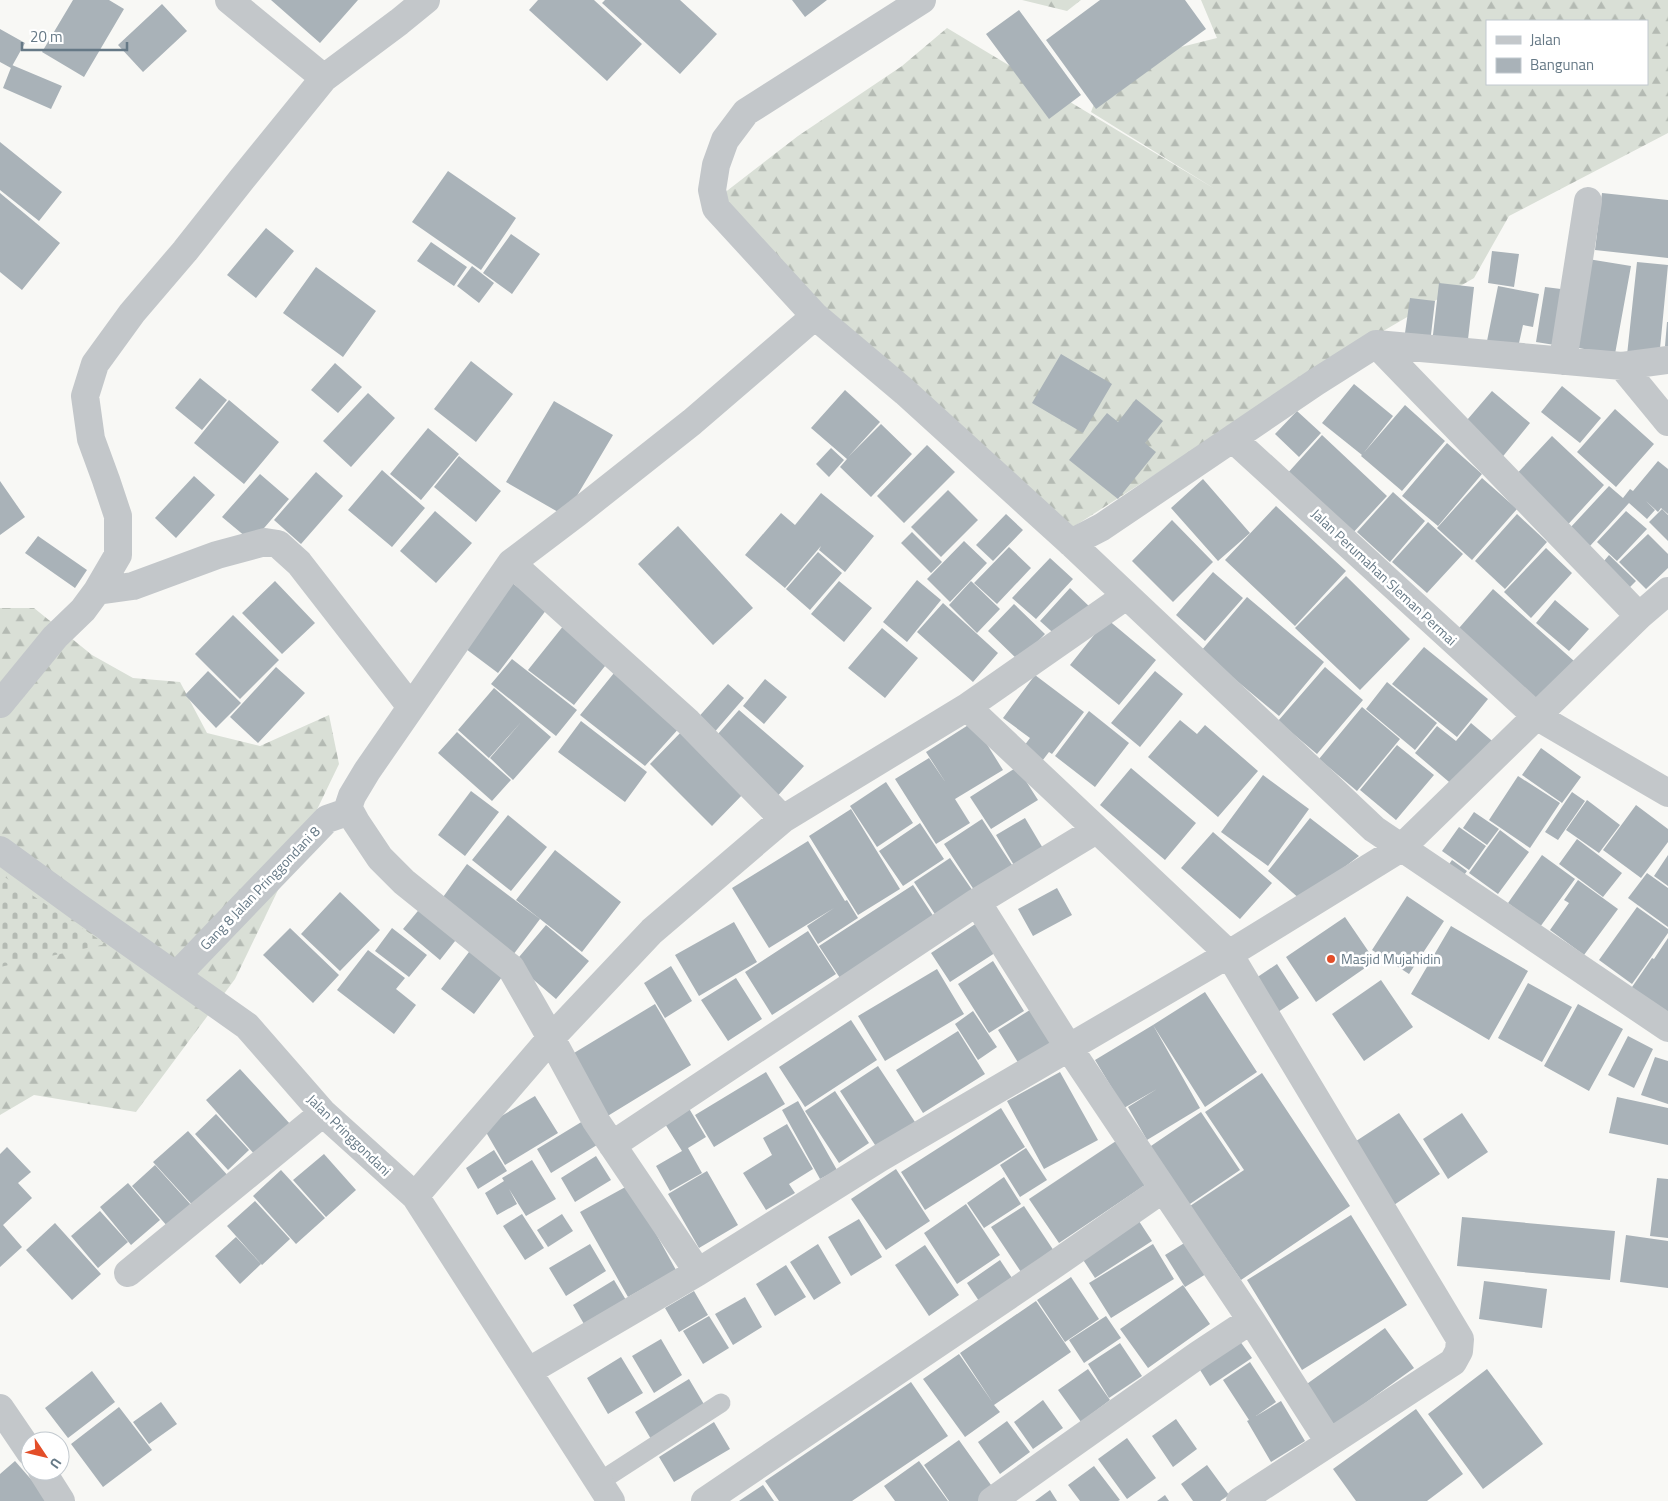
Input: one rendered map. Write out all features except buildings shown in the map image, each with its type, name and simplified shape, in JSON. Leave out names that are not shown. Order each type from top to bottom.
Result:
[{"type":"street","points":[[229,0],[324,78]]},
{"type":"street","points":[[0,704],[54,638],[83,610],[97,591],[118,555],[118,516],[91,439],[85,396],[94,364],[132,313],[185,251],[324,78],[426,0]]},
{"type":"street","points":[[922,0],[746,112],[725,140],[716,165],[712,190],[716,208],[815,316],[905,392],[1072,543],[1374,829],[1668,1028]]},
{"type":"street","points":[[1562,361],[1588,201]]},
{"type":"street","points":[[698,1272],[596,1120],[511,968],[404,882],[380,858],[356,822],[350,811],[349,804],[367,771],[511,563],[692,422],[815,316]]},
{"type":"street","points":[[1072,543],[1102,528],[1316,382],[1376,344],[1622,366],[1668,360]]},
{"type":"street","points":[[1376,344],[1639,616]]},
{"type":"street","points":[[1622,366],[1668,422]]},
{"type":"street","name":"Jalan Perumahan Sleman Permai","points":[[1233,439],[1536,716],[1668,792]]},
{"type":"street","points":[[97,591],[133,586],[217,555],[265,542],[278,544],[299,563],[411,707]]},
{"type":"street","points":[[511,563],[688,722],[783,819]]},
{"type":"street","points":[[529,1371],[698,1272],[880,1158],[1229,954],[1401,848],[1639,616],[1668,591]]},
{"type":"street","points":[[415,1196],[551,1038],[652,931],[783,819],[967,707],[1126,596]]},
{"type":"street","points":[[967,707],[1229,954],[1460,1339],[1459,1351],[1453,1362],[1240,1501]]},
{"type":"street","name":"Gang 8 Jalan Pringgondani 8","points":[[176,976],[327,819],[350,811]]},
{"type":"street","points":[[612,1145],[978,902],[1096,830]]},
{"type":"street","name":"Jalan Pringgondani","points":[[0,850],[247,1026],[323,1113],[415,1196],[605,1492]]},
{"type":"street","points":[[978,902],[1069,1048],[1251,1320],[1329,1442]]},
{"type":"street","points":[[128,1273],[323,1113]]},
{"type":"street","points":[[706,1501],[1048,1270],[1163,1189]]},
{"type":"street","points":[[992,1501],[1198,1355],[1251,1320]]},
{"type":"street","points":[[0,1408],[20,1437]]},
{"type":"street","points":[[49,1481],[62,1501]]},
{"type":"lane","points":[[605,1492],[720,1404]]},
{"type":"green space","points":[[1022,0],[1081,0],[1067,11]]},
{"type":"green space","points":[[1201,0],[1668,0],[1668,133],[1509,216],[1474,278],[1337,358],[1070,529],[836,321],[719,197],[798,136],[902,66],[947,28],[1215,189],[1091,112],[1109,65],[1217,38]]},
{"type":"green space","points":[[0,608],[34,608],[92,655],[133,678],[180,682],[207,733],[260,746],[329,715],[339,764],[235,979],[136,1112],[34,1095],[0,1115]]},
{"type":"green space","points":[[0,874],[106,944],[0,967]]},
{"type":"place","name":"Masjid Mujahidin","points":[[1331,959]]}]
